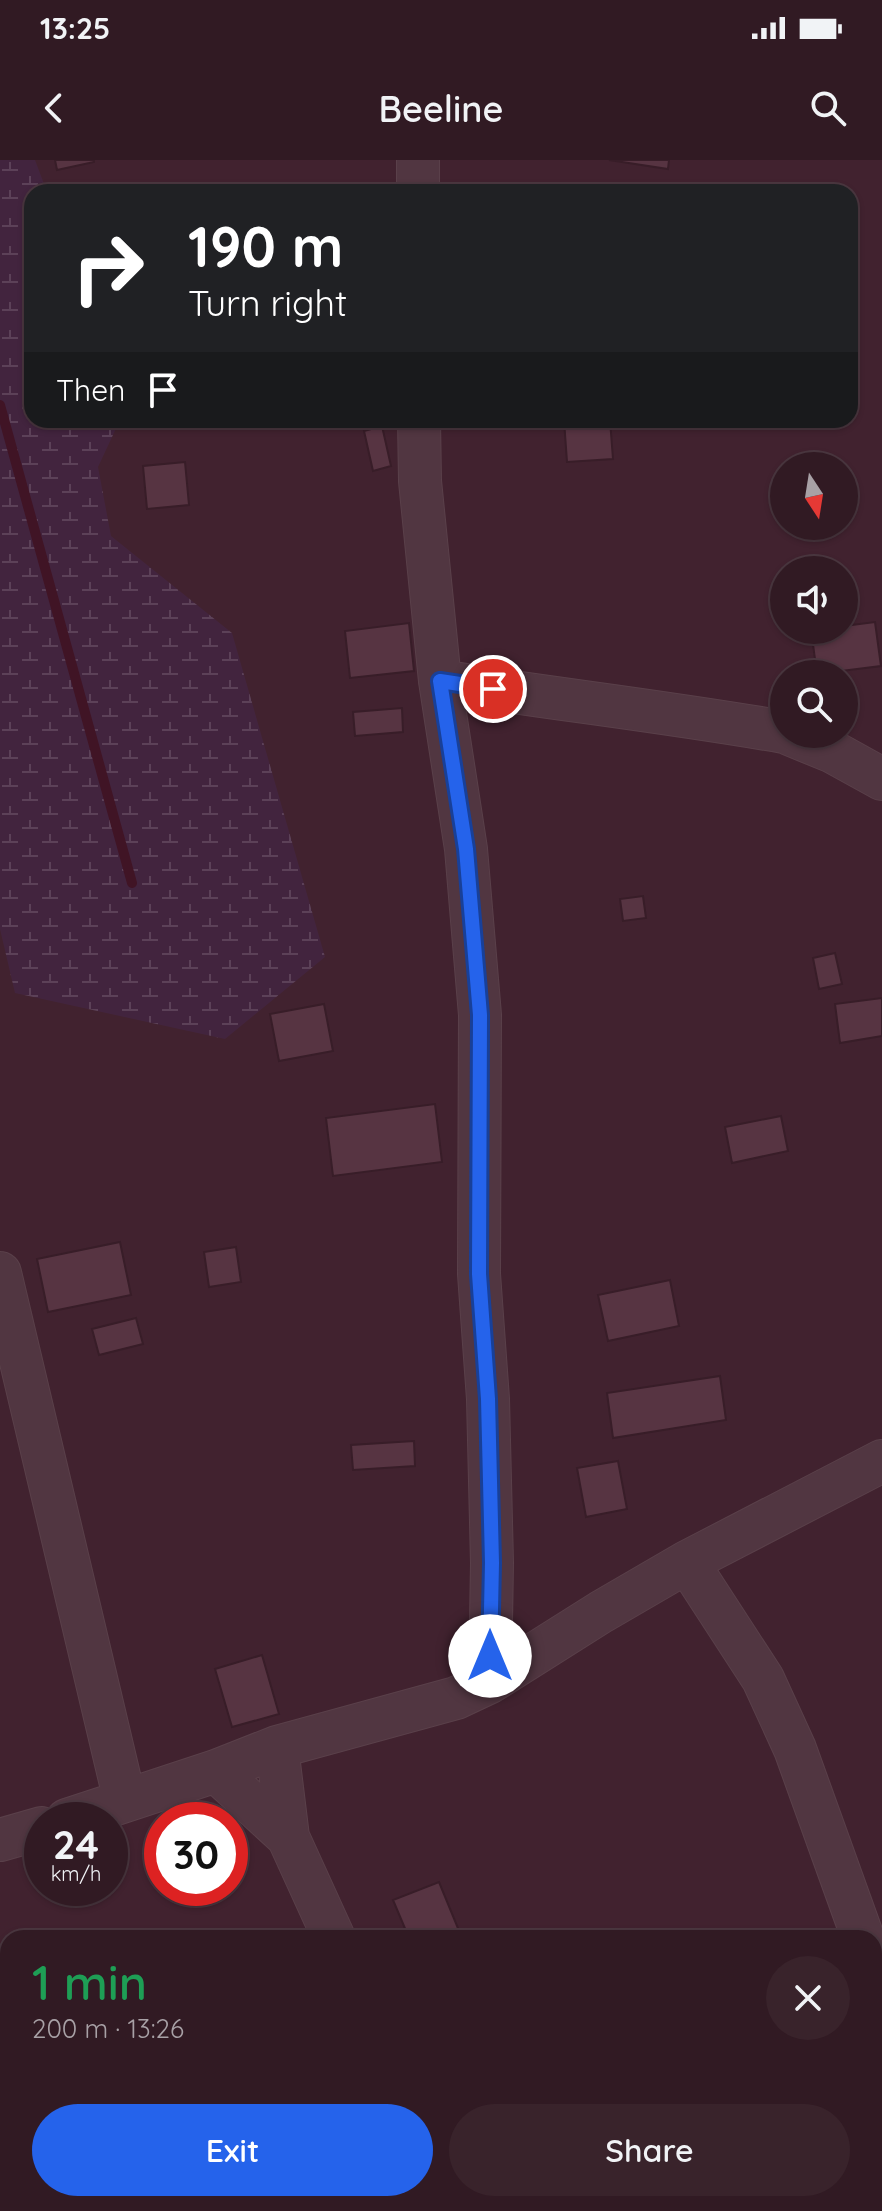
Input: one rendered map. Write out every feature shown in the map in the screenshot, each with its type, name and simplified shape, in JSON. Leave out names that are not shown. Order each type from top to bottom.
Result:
[{"type":"street","points":[[418,160],[418,184]]},
{"type":"street","points":[[419,428],[420,481],[440,681],[466,849],[480,1015],[479,1274],[488,1399],[492,1563],[490,1682]]},
{"type":"street","points":[[440,681],[770,730]]},
{"type":"street","points":[[823,748],[882,779]]},
{"type":"street","points":[[0,1273],[125,1801]]},
{"type":"street","points":[[122,1802],[277,1747],[456,1698],[490,1682],[687,1562],[882,1461]]},
{"type":"street","points":[[687,1562],[763,1679],[865,1912]]},
{"type":"street","points":[[277,1747],[288,1837],[330,1930]]},
{"type":"street","points":[[216,1771],[288,1837]]},
{"type":"street","points":[[0,1840],[24,1833]]},
{"type":"green space","points":[[0,160],[35,160],[44,184],[24,184],[24,428],[116,428],[98,467],[111,536],[232,633],[325,957],[225,1039],[15,993],[0,929]]},
{"type":"building","points":[[55,160],[94,160],[94,162],[57,170]]},
{"type":"building","points":[[609,160],[669,160],[668,169]]},
{"type":"building","points":[[382,428],[391,466],[373,471],[364,431]]},
{"type":"building","points":[[565,428],[611,428],[613,459],[567,462]]},
{"type":"building","points":[[185,462],[189,505],[147,509],[143,466]]},
{"type":"building","points":[[875,622],[881,666],[858,669],[858,660],[815,660],[813,644],[858,644],[858,624]]},
{"type":"building","points":[[409,623],[414,671],[350,678],[345,631]]},
{"type":"building","points":[[402,708],[403,732],[355,736],[353,712]]},
{"type":"building","points":[[643,896],[646,918],[623,921],[620,899]]},
{"type":"building","points":[[835,953],[842,984],[819,989],[813,958]]},
{"type":"building","points":[[882,998],[882,1036],[840,1043],[835,1004]]},
{"type":"building","points":[[324,1004],[333,1051],[279,1061],[270,1014]]},
{"type":"building","points":[[435,1104],[442,1162],[333,1176],[326,1118]]},
{"type":"building","points":[[781,1116],[788,1151],[732,1163],[725,1127]]},
{"type":"building","points":[[120,1242],[131,1295],[48,1312],[37,1259]]},
{"type":"building","points":[[236,1247],[241,1282],[209,1287],[204,1252]]},
{"type":"building","points":[[670,1280],[679,1326],[608,1341],[598,1295]]},
{"type":"building","points":[[136,1318],[143,1344],[99,1355],[92,1329]]},
{"type":"building","points":[[720,1376],[726,1420],[613,1438],[607,1393]]},
{"type":"building","points":[[414,1441],[415,1466],[353,1470],[351,1445]]},
{"type":"building","points":[[618,1461],[627,1509],[586,1517],[577,1468]]},
{"type":"building","points":[[262,1655],[279,1714],[232,1727],[215,1669]]},
{"type":"building","points":[[439,1882],[459,1930],[406,1930],[393,1900]]},
{"type":"waterway","points":[[0,405],[132,883]]},
{"type":"route","points":[[490,1656],[492,1563],[488,1399],[479,1274],[480,1015],[466,849],[440,681],[493,689]]}]
